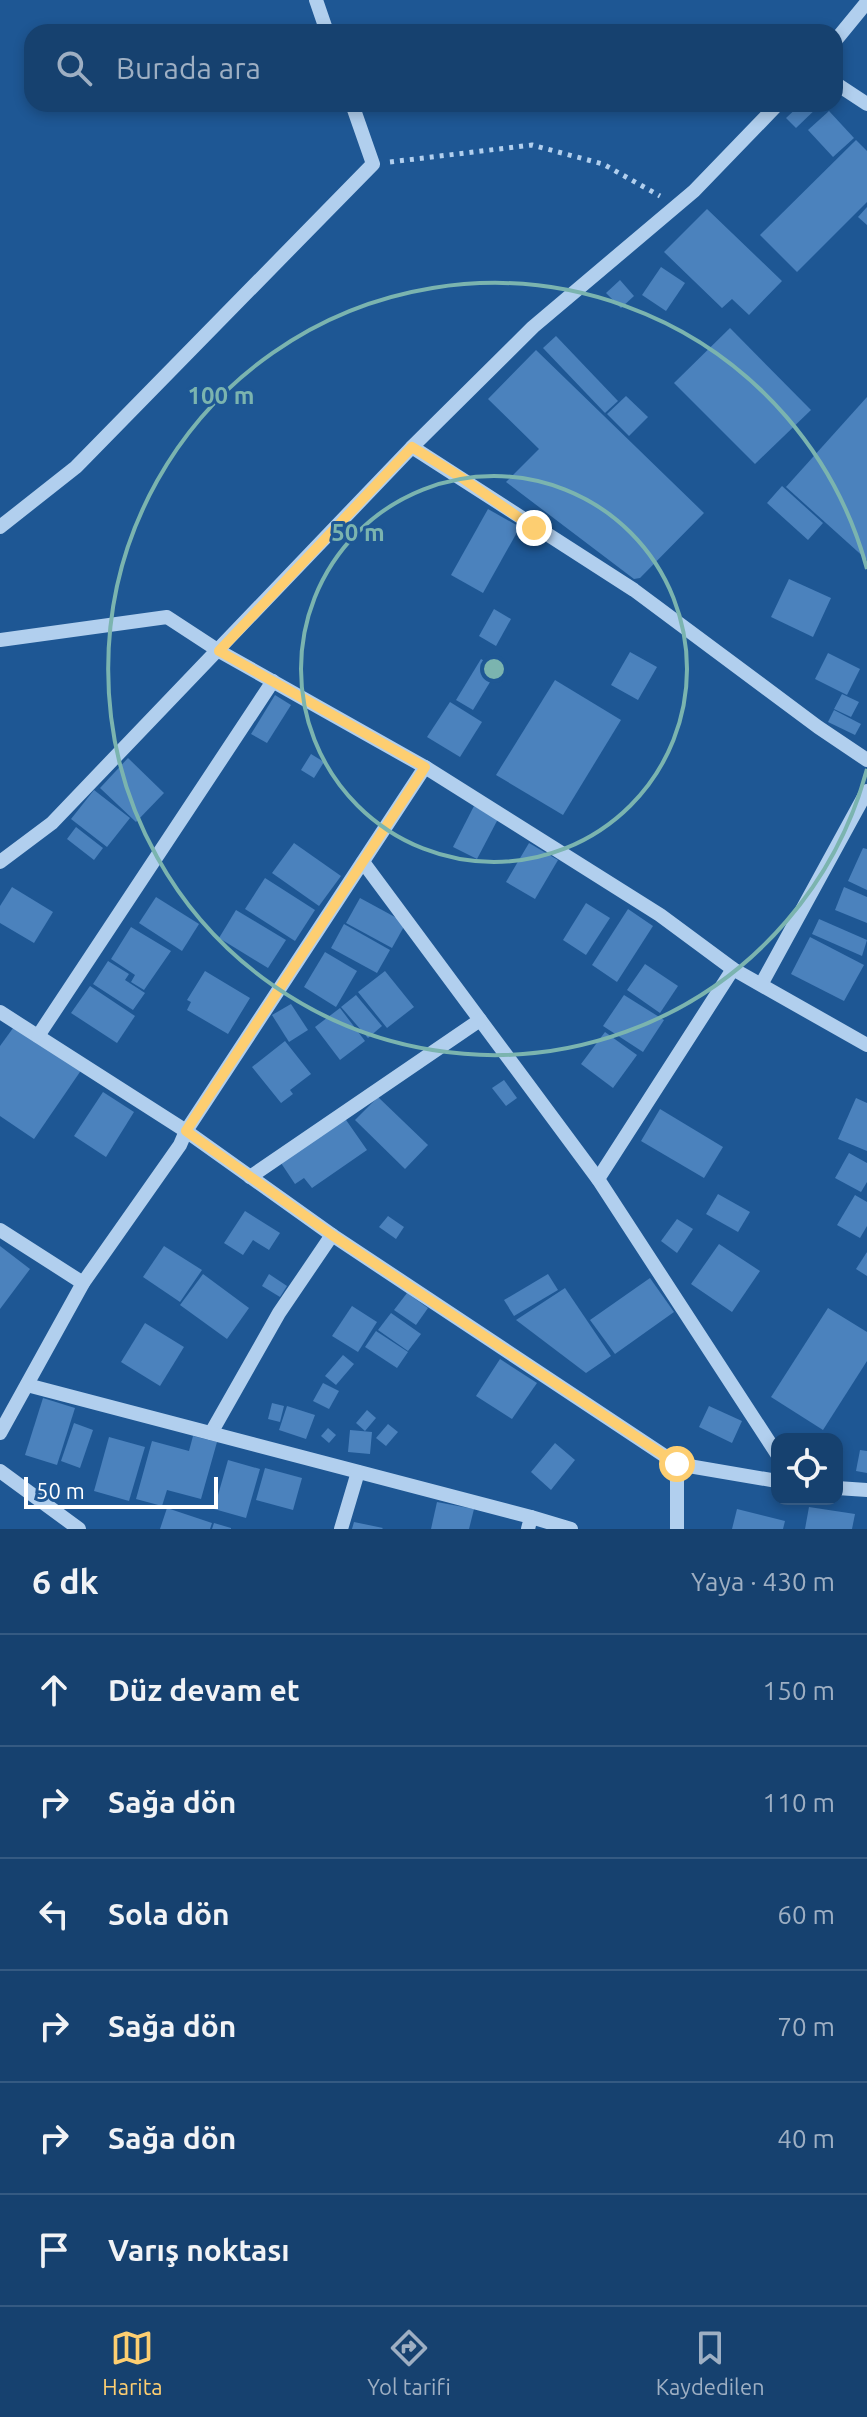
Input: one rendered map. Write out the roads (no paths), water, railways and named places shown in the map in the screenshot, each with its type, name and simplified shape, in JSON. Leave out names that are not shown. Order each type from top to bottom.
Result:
[{"type":"street","points":[[316,0],[324,24]]},
{"type":"street","points":[[843,31],[867,2]]},
{"type":"street","points":[[843,88],[867,104]]},
{"type":"street","points":[[0,527],[76,467],[373,164],[355,112]]},
{"type":"street","points":[[0,862],[52,823],[412,447],[533,327],[694,191],[770,112]]},
{"type":"street","points":[[412,447],[634,590],[867,760]]},
{"type":"street","points":[[0,640],[167,617],[219,651],[425,767],[660,915],[733,969],[867,1045]]},
{"type":"street","points":[[38,1036],[273,681]]},
{"type":"street","points":[[0,1433],[83,1283],[180,1145],[186,1131],[425,767]]},
{"type":"street","points":[[762,983],[867,791]]},
{"type":"street","points":[[363,862],[598,1179],[771,1445]]},
{"type":"street","points":[[598,1179],[733,969]]},
{"type":"street","points":[[0,1012],[186,1131],[332,1235],[677,1464],[771,1480]]},
{"type":"street","points":[[250,1177],[480,1020]]},
{"type":"street","points":[[0,1230],[83,1283]]},
{"type":"street","points":[[211,1433],[279,1313],[332,1235]]},
{"type":"street","points":[[27,1385],[358,1472],[529,1523],[571,1529]]},
{"type":"street","points":[[677,1464],[677,1529]]},
{"type":"street","points":[[0,1471],[79,1529]]},
{"type":"street","points":[[341,1529],[358,1472]]},
{"type":"street","points":[[843,1488],[867,1490]]}]
